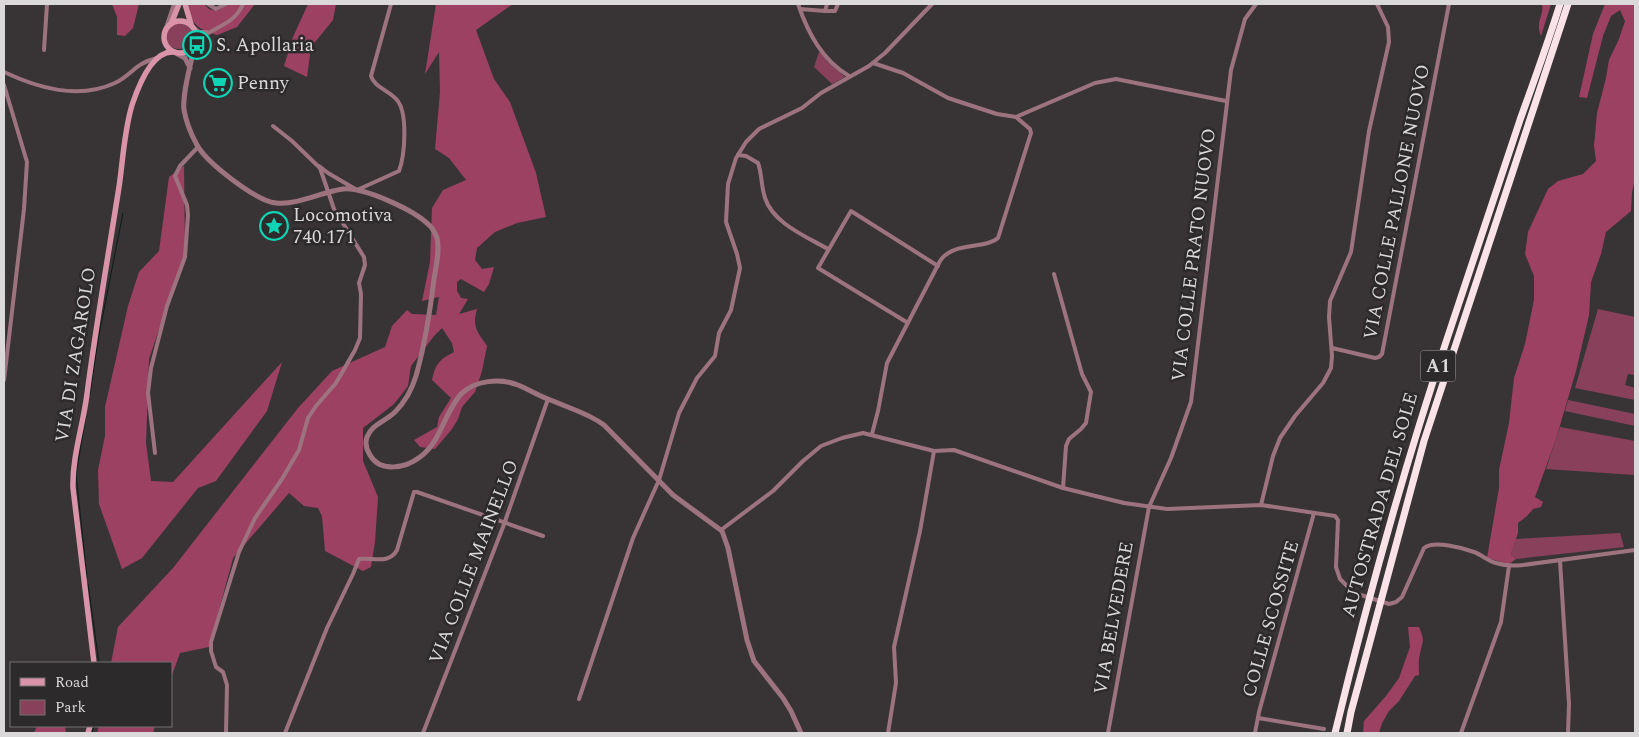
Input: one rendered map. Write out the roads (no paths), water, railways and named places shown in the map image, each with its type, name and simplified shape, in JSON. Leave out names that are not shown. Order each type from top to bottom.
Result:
[{"type":"highway","name":"AUTOSTRADA DEL SOLE","points":[[1335,733],[1378,564],[1405,470],[1445,344],[1560,4]]},
{"type":"highway","name":"AUTOSTRADA DEL SOLE","points":[[1347,733],[1424,441],[1568,4]]},
{"type":"main road","points":[[174,52],[166,44],[165,34],[179,4]]},
{"type":"main road","points":[[157,58],[166,52],[185,52],[195,42],[195,32],[185,4]]},
{"type":"main road","points":[[171,24],[179,21],[192,26]]},
{"type":"main road","name":"VIA DI ZAGAROLO","points":[[94,662],[72,473],[84,416],[94,334],[119,186],[125,136],[143,77],[157,58],[165,34]]},
{"type":"street","points":[[44,50],[47,4]]},
{"type":"street","points":[[165,34],[174,4]]},
{"type":"street","points":[[208,4],[216,9],[226,4]]},
{"type":"street","points":[[243,4],[232,20],[195,42],[184,109],[198,147],[220,170],[241,186],[270,201],[289,202],[344,189],[357,190],[399,170],[403,160],[404,127],[401,108],[397,100],[373,81],[371,76],[391,4]]},
{"type":"street","points":[[798,4],[818,47],[827,59],[849,76]]},
{"type":"street","points":[[826,11],[827,4]]},
{"type":"street","points":[[800,9],[834,11],[838,4]]},
{"type":"street","points":[[580,699],[633,538],[659,480],[679,412],[697,378],[715,356],[719,333],[731,310],[740,268],[726,222],[728,184],[738,155],[746,142],[759,129],[774,120],[802,108],[821,93],[873,63],[932,4]]},
{"type":"street","name":"VIA COLLE PRATO NUOVO","points":[[1149,507],[1171,458],[1190,402],[1226,101],[1233,57],[1245,19],[1256,4]]},
{"type":"street","points":[[1261,505],[1273,456],[1280,438],[1294,416],[1327,377],[1332,364],[1329,327],[1330,301],[1351,252],[1369,131],[1389,42],[1388,29],[1377,4]]},
{"type":"street","name":"VIA COLLE PALLONE NUOVO","points":[[1332,348],[1375,358],[1382,354],[1449,4]]},
{"type":"street","points":[[192,26],[201,32],[214,30]]},
{"type":"street","points":[[174,52],[186,59],[190,71]]},
{"type":"street","points":[[4,72],[21,80],[45,87],[66,91],[88,91],[116,82],[144,61],[157,58]]},
{"type":"street","points":[[872,434],[887,363],[942,258],[947,254],[972,245],[992,242],[1000,234],[1031,133],[1030,129],[1016,117],[997,114],[948,98],[910,76],[873,63]]},
{"type":"street","points":[[1016,117],[1095,83],[1116,79],[1226,101]]},
{"type":"street","points":[[4,85],[27,162],[24,209],[4,380]]},
{"type":"street","points":[[272,126],[276,127],[328,173],[357,190],[386,200],[416,215],[431,226],[437,239],[437,260],[430,314],[416,376],[413,386],[403,402],[394,412],[373,427],[368,435],[366,447],[372,459],[380,465],[392,467],[420,458],[430,448],[457,400],[466,390],[474,385],[492,382],[511,383],[548,400],[579,411],[599,422],[679,500],[721,530],[728,548],[747,640],[754,662],[783,698],[801,733]]},
{"type":"street","points":[[155,453],[148,393],[151,368],[167,306],[185,257],[187,204],[175,176],[180,166],[198,147]]},
{"type":"street","points":[[738,155],[746,156],[758,163],[764,197],[775,216],[785,224],[828,249]]},
{"type":"street","points":[[226,733],[226,681],[223,671],[216,668],[211,645],[226,600],[234,567],[255,518],[299,450],[308,418],[324,395],[336,383],[360,338],[359,281],[364,260],[339,218],[320,168],[310,157]]},
{"type":"street","points":[[908,323],[818,268],[828,249],[851,211],[938,266]]},
{"type":"street","points":[[1054,274],[1082,374],[1091,392],[1086,423],[1082,429],[1069,439],[1066,446],[1063,488]]},
{"type":"street","name":"VIA COLLE MAINELLO","points":[[423,733],[505,522],[548,400]]},
{"type":"street","points":[[721,530],[773,491],[821,446],[857,433],[872,434],[934,451],[954,450],[1063,488],[1124,503],[1149,507],[1176,508],[1261,505],[1334,516],[1338,518],[1337,574],[1345,585],[1358,594],[1389,604],[1396,602],[1402,597],[1424,548],[1429,545],[1438,544],[1472,551],[1492,562],[1510,566],[1635,550]]},
{"type":"street","points":[[888,733],[896,688],[894,647],[918,541],[934,451]]},
{"type":"street","points":[[285,733],[327,628],[359,559],[385,559],[393,556],[414,492],[543,536]]},
{"type":"street","name":"VIA BELVEDERE","points":[[1108,733],[1149,507]]},
{"type":"street","name":"COLLE SCOSSITE","points":[[1255,733],[1314,513]]},
{"type":"street","points":[[1560,561],[1569,704],[1568,733]]},
{"type":"street","points":[[1462,733],[1501,622],[1510,566]]},
{"type":"street","points":[[1258,718],[1324,729]]},
{"type":"waterway","points":[[90,394],[98,340],[123,213]]},
{"type":"waterway","points":[[86,416],[76,474],[87,578]]},
{"type":"waterway","points":[[88,584],[99,662]]},
{"type":"waterway","points":[[92,733],[94,727]]},
{"type":"place","name":"S. Apollaria","points":[[197,45]]},
{"type":"place","name":"Penny","points":[[218,83]]},
{"type":"place","name":"Locomotiva 740.171","points":[[274,226]]}]
